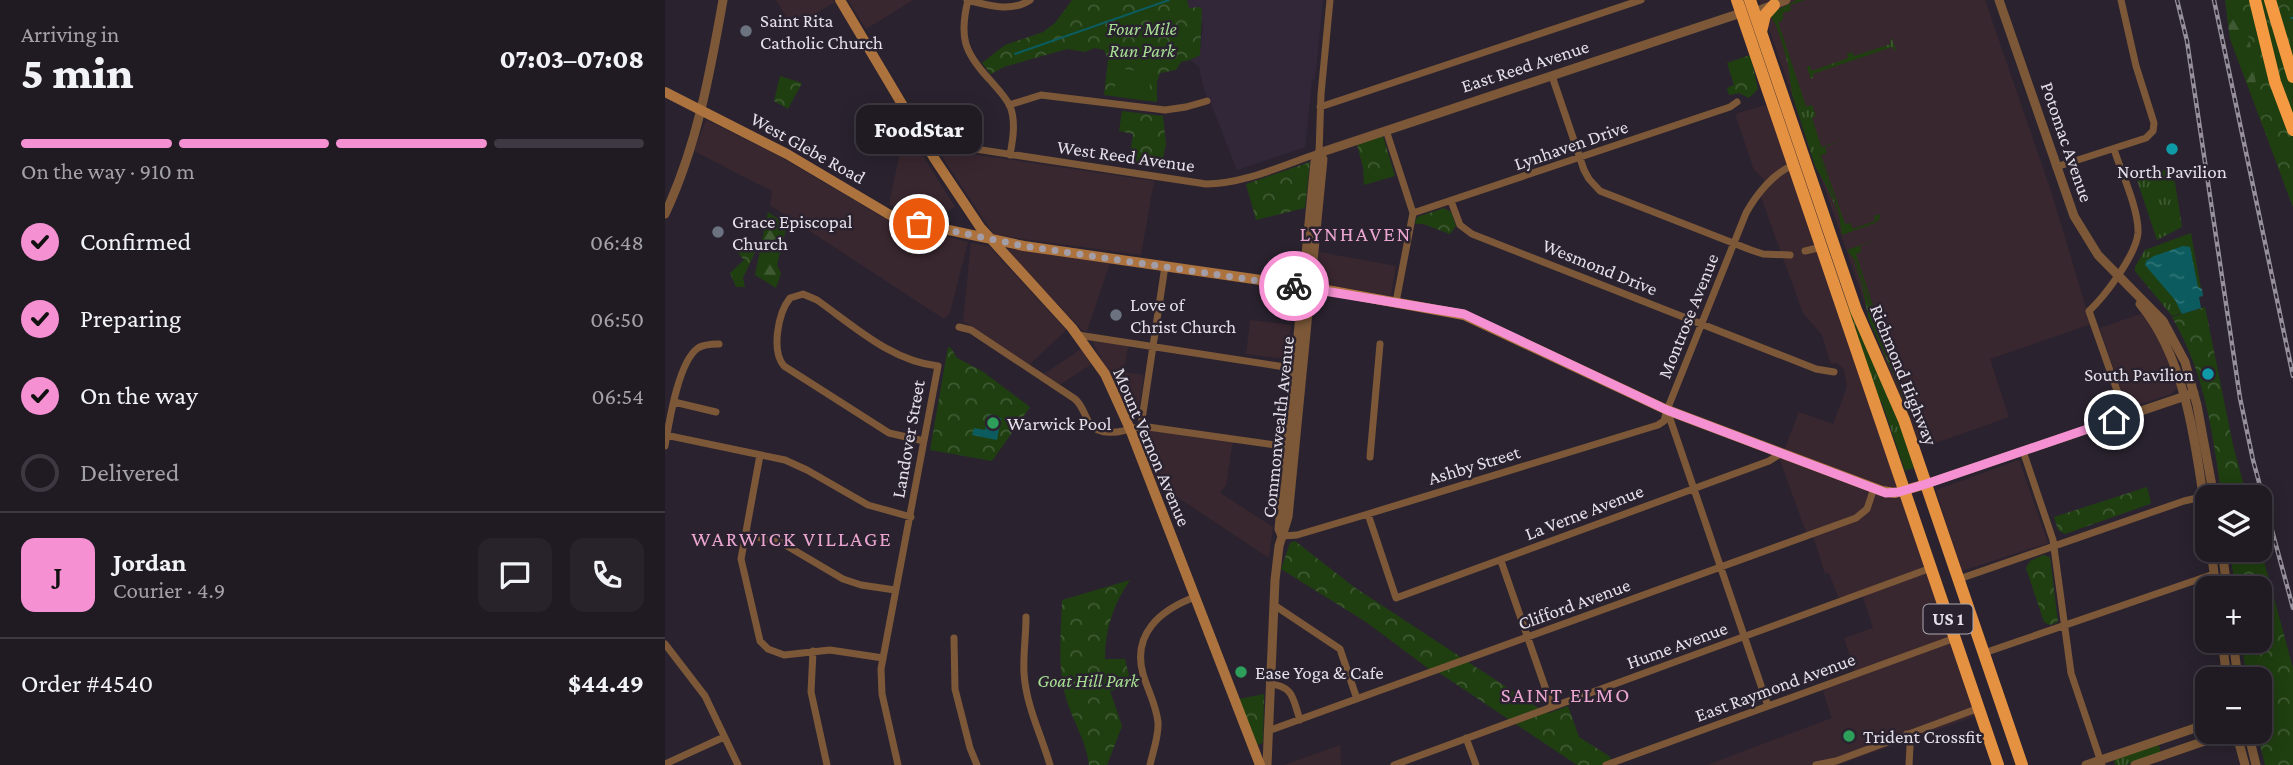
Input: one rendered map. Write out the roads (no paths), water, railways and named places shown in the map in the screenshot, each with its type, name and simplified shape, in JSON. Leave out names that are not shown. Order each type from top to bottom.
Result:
[{"type":"highway","points":[[2255,0],[2275,82],[2293,130]]},
{"type":"highway","points":[[2270,0],[2293,78]]},
{"type":"highway","points":[[1761,33],[1765,15],[1776,2]]},
{"type":"highway","name":"Richmond Highway","points":[[1747,7],[1761,33],[1800,164]]},
{"type":"highway","name":"Richmond Highway","points":[[1747,7],[1827,246],[1861,381],[1905,490],[1998,765]]},
{"type":"highway","name":"Richmond Highway","points":[[1827,246],[1904,420],[2022,765]]},
{"type":"main road","name":"Mount Vernon Avenue","points":[[840,0],[926,144],[990,239],[1078,335],[1104,374],[1130,429],[1260,765]]},
{"type":"main road","name":"West Glebe Road","points":[[665,92],[787,154],[890,215],[906,221],[990,239],[1453,312],[1473,318],[1667,410],[1886,493],[1926,484]]},
{"type":"street","points":[[665,214],[684,168],[701,110],[723,0]]},
{"type":"street","points":[[1010,155],[1013,123],[1009,105],[977,66],[968,51],[962,31],[967,0],[1010,7],[1030,0]]},
{"type":"street","name":"Commonwealth Avenue","points":[[1267,765],[1276,571],[1288,517],[1298,369],[1323,159],[1319,153],[1320,107],[1329,0]]},
{"type":"street","points":[[1320,107],[1641,0]]},
{"type":"street","name":"Potomac Avenue","points":[[1999,0],[2079,226],[2098,255],[2168,329],[2185,362],[2194,393],[2212,485]]},
{"type":"street","points":[[2056,167],[2146,138],[2153,131],[2154,123],[2136,66],[2121,0]]},
{"type":"street","name":"East Reed Avenue","points":[[1319,153],[1747,7],[1760,10],[1776,2]]},
{"type":"street","points":[[1552,75],[1589,179],[1600,191],[1763,254],[1790,255]]},
{"type":"street","points":[[1009,105],[1041,94],[1165,110],[1207,101]]},
{"type":"street","name":"Lynhaven Drive","points":[[1413,213],[1581,159],[1730,107],[1737,102]]},
{"type":"street","points":[[1386,131],[1413,213],[1396,302]]},
{"type":"street","name":"West Reed Avenue","points":[[926,144],[936,143],[1210,184],[1236,180],[1319,153]]},
{"type":"street","points":[[2114,149],[2138,230],[2121,279],[2089,311],[2126,416]]},
{"type":"street","name":"Montrose Avenue","points":[[1667,410],[1747,213],[1760,193],[1777,176],[1800,164]]},
{"type":"street","name":"Wesmond Drive","points":[[1451,201],[1460,225],[1472,234],[1816,369],[1834,372]]},
{"type":"street","points":[[1805,251],[1827,246]]},
{"type":"street","points":[[1141,426],[1164,266]]},
{"type":"street","name":"Potomac Avenue","points":[[2121,279],[2161,336],[2175,365],[2184,396],[2201,485]]},
{"type":"street","name":"Landover Street","points":[[898,765],[882,694],[883,658],[911,517],[937,366],[916,363],[898,355],[817,300],[803,294],[790,298],[783,310],[776,351],[784,366],[889,433],[924,441]]},
{"type":"street","points":[[958,327],[971,330],[1075,399],[1094,428],[1108,432],[1141,426],[1291,447]]},
{"type":"street","points":[[1078,335],[1298,369]]},
{"type":"street","points":[[665,446],[681,378],[693,353],[700,347],[719,344]]},
{"type":"street","points":[[1370,457],[1380,344]]},
{"type":"street","points":[[1926,484],[2194,393]]},
{"type":"street","points":[[674,402],[716,412]]},
{"type":"street","points":[[1667,410],[1767,706]]},
{"type":"street","name":"Ashby Street","points":[[1282,536],[1297,535],[1658,425],[1664,421],[1667,410]]},
{"type":"street","points":[[666,435],[785,460],[868,505],[911,517]]},
{"type":"street","points":[[2023,451],[2054,546],[2073,681],[2101,763]]},
{"type":"street","name":"La Verne Avenue","points":[[1368,514],[1396,598],[1769,461],[1782,453]]},
{"type":"street","points":[[760,455],[741,566],[759,641],[768,649],[784,655],[842,651],[883,658]]},
{"type":"street","name":"Clifford Avenue","points":[[1268,731],[1860,516],[1870,505],[1874,488]]},
{"type":"street","points":[[1959,579],[2195,499]]},
{"type":"street","points":[[745,534],[782,543],[843,579],[861,585],[895,590]]},
{"type":"street","points":[[1501,561],[1552,707]]},
{"type":"street","points":[[1984,653],[2214,575],[2212,562]]},
{"type":"street","name":"Hume Avenue","points":[[1394,765],[1931,568]]},
{"type":"street","points":[[1150,765],[1158,723],[1140,656],[1143,639],[1150,626],[1163,613],[1195,597]]},
{"type":"street","points":[[1274,605],[1339,649],[1357,699]]},
{"type":"street","points":[[1026,617],[1024,673],[1028,699],[1050,765]]},
{"type":"street","points":[[954,638],[955,689],[977,765]]},
{"type":"street","name":"East Raymond Avenue","points":[[1606,765],[1955,638]]},
{"type":"street","points":[[665,644],[705,696],[738,765]]},
{"type":"street","points":[[813,651],[811,692],[827,765]]},
{"type":"street","points":[[1270,684],[1284,686],[1290,691],[1300,720]]},
{"type":"street","points":[[1817,765],[1836,761],[1979,708]]},
{"type":"street","points":[[2086,765],[2101,763],[2195,728]]},
{"type":"street","points":[[1907,734],[1910,746],[1909,765]]},
{"type":"street","points":[[665,764],[724,737]]},
{"type":"street","points":[[1466,738],[1476,765]]},
{"type":"street","points":[[2135,765],[2198,744]]},
{"type":"street","points":[[2238,744],[2245,765]]},
{"type":"street","points":[[2251,744],[2256,765]]},
{"type":"water","points":[[2183,246],[2190,247],[2198,287],[2202,289],[2203,296],[2199,297],[2201,308],[2182,314],[2175,300],[2145,265],[2146,261],[2154,256]]},
{"type":"water","name":"Warwick Pool","points":[[988,415],[1001,418],[997,440],[972,435],[974,428],[985,430]]},
{"type":"waterway","points":[[1015,54],[1169,0]]},
{"type":"railway","points":[[2177,0],[2187,41],[2240,398],[2253,460],[2293,608]]},
{"type":"railway","points":[[2214,0],[2293,376]]},
{"type":"place","name":"Saint Rita Catholic Church","points":[[746,31]]},
{"type":"place","name":"North Pavilion","points":[[2172,149]]},
{"type":"place","name":"FoodStar","points":[[919,224]]},
{"type":"place","name":"Grace Episcopal Church","points":[[718,232]]},
{"type":"place","name":"Love of Christ Church","points":[[1116,315]]},
{"type":"place","name":"South Pavilion","points":[[2208,374]]},
{"type":"place","name":"Warwick Pool","points":[[993,423]]},
{"type":"place","name":"Ease Yoga & Cafe","points":[[1241,672]]},
{"type":"place","name":"Trident Crossfit","points":[[1849,736]]},
{"type":"district","name":"LYNHAVEN","points":[[1356,234]]},
{"type":"district","name":"WARWICK VILLAGE","points":[[792,539]]},
{"type":"district","name":"SAINT ELMO","points":[[1566,695]]},
{"type":"park label","name":"Four Mile Run Park","points":[[1142,39]]},
{"type":"park label","name":"Goat Hill Park","points":[[1088,680]]}]
